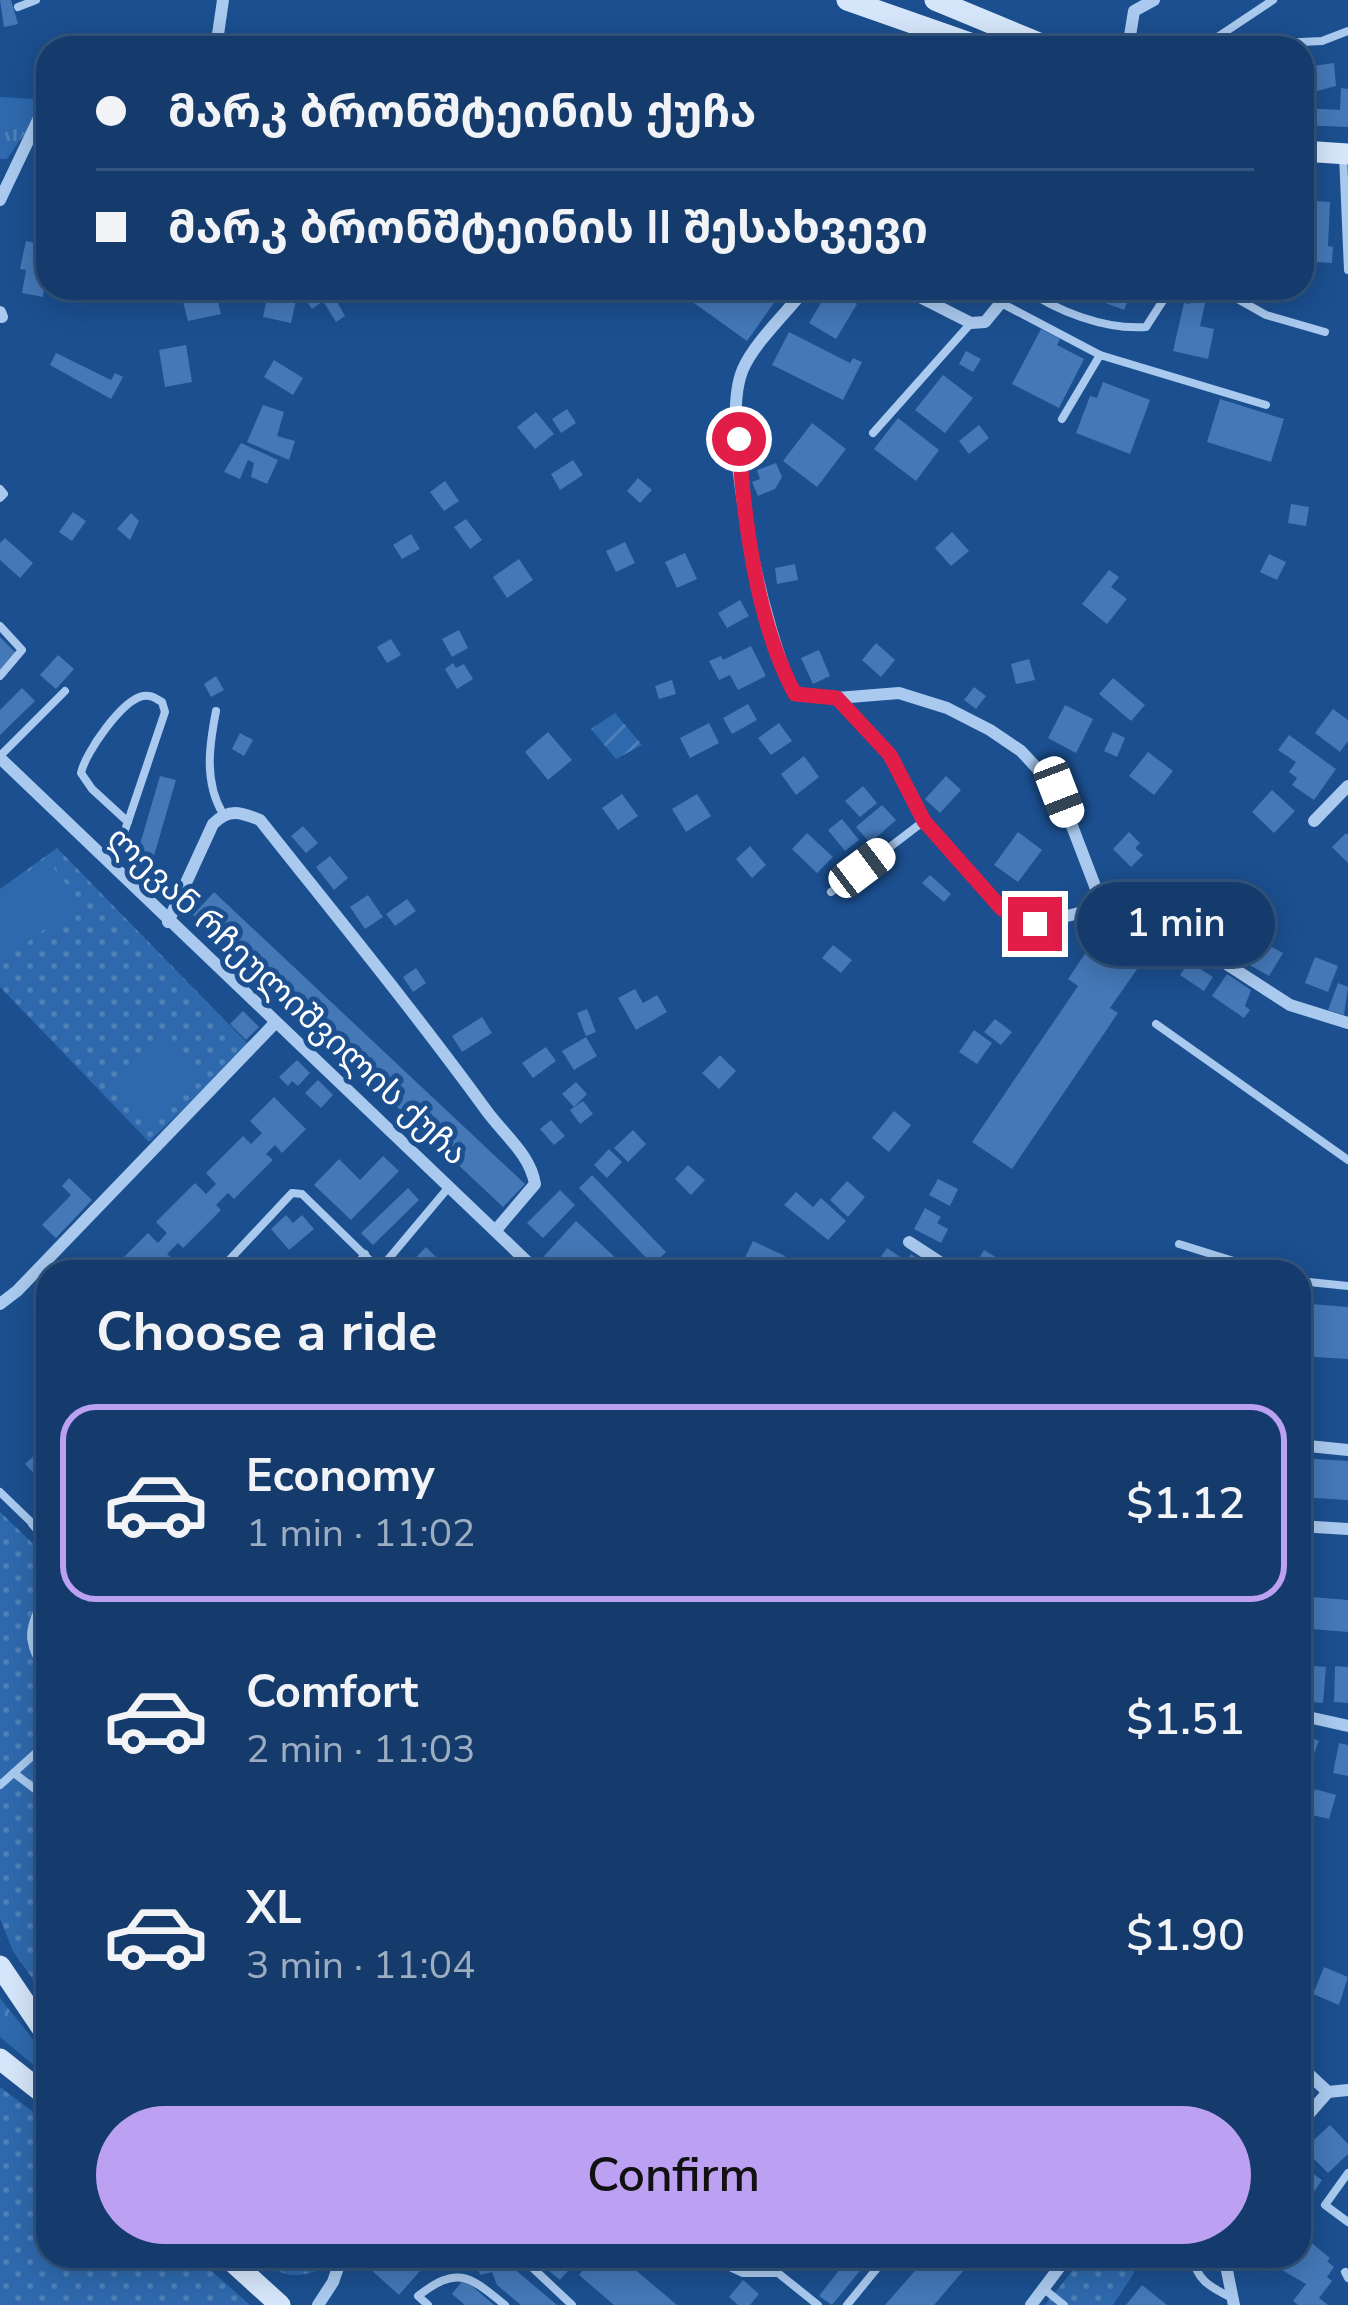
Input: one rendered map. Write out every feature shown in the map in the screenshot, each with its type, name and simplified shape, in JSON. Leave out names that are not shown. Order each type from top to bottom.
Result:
[{"type":"main road","points":[[847,0],[955,35]]},
{"type":"main road","points":[[893,14],[917,14],[921,5],[916,0]]},
{"type":"main road","points":[[934,0],[1022,36]]},
{"type":"main road","points":[[955,35],[943,16],[964,12]]},
{"type":"main road","points":[[1314,152],[1346,154]]},
{"type":"main road","points":[[0,1966],[36,2019]]},
{"type":"main road","points":[[0,2059],[36,2088]]},
{"type":"main road","points":[[239,2268],[280,2305]]},
{"type":"street","points":[[217,36],[223,0]]},
{"type":"street","points":[[1129,36],[1133,5],[1154,0]]},
{"type":"street","points":[[0,200],[36,124]]},
{"type":"street","points":[[797,300],[743,368],[736,399],[743,517],[780,666],[795,694],[837,698],[899,693],[947,708],[1021,751],[1059,792],[1103,907]]},
{"type":"street","points":[[926,300],[971,323],[985,322],[1006,300]]},
{"type":"street","points":[[837,698],[890,755],[924,821],[1002,909],[1035,924],[1103,907],[1160,921],[1290,1005],[1348,1023]]},
{"type":"street","name":"ლევან რჩეულიშვილის ქუჩა","points":[[0,757],[526,1260]]},
{"type":"street","points":[[1314,821],[1348,786]]},
{"type":"street","points":[[168,922],[213,824],[223,814],[238,811],[260,820],[505,1136],[531,1162],[535,1184],[496,1230]]},
{"type":"street","points":[[43,1260],[275,1024]]},
{"type":"street","points":[[909,1242],[937,1260]]},
{"type":"street","points":[[0,1304],[36,1267]]},
{"type":"street","points":[[1311,1446],[1348,1450]]},
{"type":"street","points":[[1311,1527],[1348,1529]]},
{"type":"street","points":[[1311,1718],[1348,1726]]},
{"type":"street","points":[[1311,2076],[1328,2092]]},
{"type":"street","points":[[1311,2111],[1328,2092],[1348,2090]]},
{"type":"street","points":[[318,2305],[338,2268]]},
{"type":"street","points":[[1031,2305],[1059,2268]]},
{"type":"street","points":[[1226,2268],[1232,2301]]},
{"type":"lane","points":[[18,7],[36,0]]},
{"type":"lane","points":[[1219,36],[1273,0]]},
{"type":"lane","points":[[1314,41],[1348,31]]},
{"type":"lane","points":[[1346,154],[1348,270]]},
{"type":"lane","points":[[1040,300],[1051,308],[1131,328],[1146,327],[1163,300]]},
{"type":"lane","points":[[1239,300],[1266,315],[1325,332]]},
{"type":"lane","points":[[1003,304],[1100,356],[1265,405]]},
{"type":"lane","points":[[873,434],[971,323]]},
{"type":"lane","points":[[1062,419],[1100,356]]},
{"type":"lane","points":[[0,626],[22,650],[0,676]]},
{"type":"lane","points":[[0,757],[65,692]]},
{"type":"lane","points":[[106,861],[120,845],[128,822],[165,712],[162,702],[151,696],[139,697],[119,714],[84,760],[81,773],[128,822]]},
{"type":"lane","points":[[217,711],[210,741],[210,774],[214,799],[223,814]]},
{"type":"lane","points":[[831,892],[924,821]]},
{"type":"lane","points":[[1156,1024],[1348,1160]]},
{"type":"lane","points":[[390,1260],[451,1186]]},
{"type":"lane","points":[[229,1260],[292,1193],[302,1194],[371,1260]]},
{"type":"lane","points":[[1178,1244],[1230,1260]]},
{"type":"lane","points":[[361,1260],[365,1254]]},
{"type":"lane","points":[[1311,1282],[1348,1286]]},
{"type":"lane","points":[[0,1492],[36,1528]]},
{"type":"lane","points":[[31,1522],[36,1523]]},
{"type":"lane","points":[[36,1613],[29,1640],[36,1653]]},
{"type":"lane","points":[[0,1785],[36,1753]]},
{"type":"lane","points":[[14,1773],[36,1790]]},
{"type":"lane","points":[[1348,2174],[1325,2205],[1348,2222]]},
{"type":"lane","points":[[533,2268],[572,2305]]},
{"type":"lane","points":[[732,2268],[743,2273],[778,2273]]},
{"type":"lane","points":[[777,2268],[818,2305]]},
{"type":"lane","points":[[847,2305],[877,2268]]},
{"type":"lane","points":[[1194,2268],[1208,2286],[1232,2301]]},
{"type":"lane","points":[[428,2305],[418,2296],[436,2282],[456,2276],[470,2277],[505,2305]]},
{"type":"lane","points":[[1043,2288],[1064,2305]]},
{"type":"green space","points":[[0,97],[36,99],[36,117],[7,159],[0,159]]},
{"type":"green space","points":[[615,713],[642,745],[616,759],[591,729]]},
{"type":"green space","points":[[57,848],[249,1045],[149,1142],[0,987],[0,889]]},
{"type":"green space","points":[[46,858],[80,902],[3,961],[0,893]]},
{"type":"green space","points":[[171,1038],[201,1070],[146,1122],[115,1090]]},
{"type":"green space","points":[[0,1512],[36,1546],[36,1984],[13,1951],[0,1919]]},
{"type":"green space","points":[[0,1998],[36,2045],[36,2067],[0,2037]]},
{"type":"green space","points":[[0,2087],[36,2114],[36,2268],[208,2268],[250,2305],[0,2305]]},
{"type":"green space","points":[[273,2268],[323,2268],[297,2275]]},
{"type":"green space","points":[[1074,2268],[1133,2268],[1113,2305],[1045,2305]]},
{"type":"building","points":[[0,0],[11,0],[18,24],[4,27]]},
{"type":"building","points":[[1334,63],[1336,86],[1317,91],[1314,66]]},
{"type":"building","points":[[1341,88],[1348,89],[1348,127],[1314,126],[1314,109],[1340,110]]},
{"type":"building","points":[[1314,201],[1330,202],[1332,263],[1314,262]]},
{"type":"building","points":[[26,241],[36,243],[36,296],[22,293],[26,270],[20,269]]},
{"type":"building","points":[[183,300],[218,300],[221,314],[188,321]]},
{"type":"building","points":[[267,300],[296,300],[291,323],[263,317]]},
{"type":"building","points":[[306,300],[336,300],[345,316],[336,322],[323,301],[312,309]]},
{"type":"building","points":[[690,300],[776,300],[747,341]]},
{"type":"building","points":[[823,300],[857,304],[836,339],[809,323]]},
{"type":"building","points":[[1097,300],[1128,300],[1124,310]]},
{"type":"building","points":[[1191,300],[1206,300],[1200,326],[1214,329],[1208,359],[1173,351],[1184,303]]},
{"type":"building","points":[[1041,329],[1060,339],[1057,345],[1084,359],[1059,408],[1012,384]]},
{"type":"building","points":[[789,332],[850,363],[853,358],[862,362],[843,400],[772,365]]},
{"type":"building","points":[[186,345],[192,382],[165,387],[159,350]]},
{"type":"building","points":[[966,351],[981,359],[973,372],[959,364]]},
{"type":"building","points":[[56,353],[111,380],[115,373],[123,377],[111,399],[50,365]]},
{"type":"building","points":[[274,360],[303,378],[293,395],[264,377]]},
{"type":"building","points":[[943,375],[973,398],[945,433],[915,410]]},
{"type":"building","points":[[1103,382],[1150,400],[1130,454],[1076,433],[1090,396],[1097,398]]},
{"type":"building","points":[[1220,399],[1284,419],[1271,462],[1207,442]]},
{"type":"building","points":[[263,405],[284,412],[277,436],[295,441],[289,460],[247,442]]},
{"type":"building","points":[[567,409],[576,423],[561,433],[552,419]]},
{"type":"building","points":[[536,412],[554,434],[535,449],[517,427]]},
{"type":"building","points":[[898,418],[939,450],[916,481],[874,449]]},
{"type":"building","points":[[812,423],[846,449],[817,487],[783,461]]},
{"type":"building","points":[[979,425],[989,438],[969,454],[959,441]]},
{"type":"building","points":[[241,443],[278,460],[267,484],[251,477],[254,463],[248,460],[240,479],[224,472]]},
{"type":"building","points":[[573,460],[583,475],[560,490],[551,474]]},
{"type":"building","points":[[776,463],[782,477],[775,489],[758,496],[752,482],[760,479],[757,470]]},
{"type":"building","points":[[638,478],[652,490],[640,503],[627,491]]},
{"type":"building","points":[[445,481],[459,501],[444,511],[430,492]]},
{"type":"building","points":[[1291,504],[1309,507],[1306,526],[1288,523]]},
{"type":"building","points":[[73,512],[86,521],[72,541],[59,532]]},
{"type":"building","points":[[131,513],[139,521],[130,540],[117,529]]},
{"type":"building","points":[[466,519],[482,540],[470,549],[454,527]]},
{"type":"building","points":[[952,532],[969,551],[951,566],[935,548]]},
{"type":"building","points":[[411,534],[420,549],[402,559],[393,545]]},
{"type":"building","points":[[5,538],[33,563],[20,578],[0,560],[0,543]]},
{"type":"building","points":[[625,542],[635,563],[616,572],[606,551]]},
{"type":"building","points":[[685,553],[697,579],[677,588],[665,562]]},
{"type":"building","points":[[1269,554],[1286,562],[1277,580],[1260,572]]},
{"type":"building","points":[[519,559],[533,580],[507,598],[493,577]]},
{"type":"building","points":[[795,564],[798,580],[777,584],[775,568]]},
{"type":"building","points":[[1109,570],[1119,577],[1111,587],[1127,599],[1107,624],[1082,604]]},
{"type":"building","points":[[740,600],[749,616],[727,628],[718,613]]},
{"type":"building","points":[[459,630],[468,648],[452,657],[442,639]]},
{"type":"building","points":[[0,637],[16,653],[0,670]]},
{"type":"building","points":[[391,639],[401,655],[387,663],[377,647]]},
{"type":"building","points":[[876,643],[895,660],[881,677],[862,660]]},
{"type":"building","points":[[751,646],[766,676],[738,690],[730,675],[719,680],[709,661],[721,656],[723,660]]},
{"type":"building","points":[[819,650],[830,676],[813,684],[801,658]]},
{"type":"building","points":[[58,655],[74,669],[56,689],[40,675]]},
{"type":"building","points":[[1029,659],[1035,680],[1016,684],[1011,664]]},
{"type":"building","points":[[453,663],[456,668],[464,664],[473,679],[457,689],[445,669]]},
{"type":"building","points":[[216,676],[224,690],[211,697],[204,684]]},
{"type":"building","points":[[1113,678],[1145,705],[1131,721],[1099,694]]},
{"type":"building","points":[[672,680],[676,694],[659,699],[655,686]]},
{"type":"building","points":[[974,687],[986,696],[976,709],[964,700]]},
{"type":"building","points":[[22,688],[35,701],[0,735],[0,710]]},
{"type":"building","points":[[748,704],[757,720],[732,734],[723,718]]},
{"type":"building","points":[[1065,705],[1093,719],[1076,753],[1048,738]]},
{"type":"building","points":[[1333,709],[1348,720],[1348,741],[1340,752],[1315,733]]},
{"type":"building","points":[[709,723],[719,743],[690,758],[680,738]]},
{"type":"building","points":[[779,723],[792,741],[771,755],[758,738]]},
{"type":"building","points":[[548,732],[572,760],[548,780],[525,752]]},
{"type":"building","points":[[1113,732],[1125,738],[1117,757],[1104,751]]},
{"type":"building","points":[[240,733],[253,740],[244,756],[232,749]]},
{"type":"building","points":[[1289,735],[1336,769],[1314,800],[1292,785],[1297,778],[1289,772],[1296,762],[1278,750]]},
{"type":"building","points":[[1148,752],[1173,771],[1154,795],[1129,776]]},
{"type":"building","points":[[804,756],[819,777],[796,795],[781,774]]},
{"type":"building","points":[[160,776],[176,780],[154,856],[138,851]]},
{"type":"building","points":[[946,776],[961,790],[940,813],[925,799]]},
{"type":"building","points":[[863,786],[877,803],[860,817],[845,801]]},
{"type":"building","points":[[1272,790],[1295,811],[1274,833],[1252,812]]},
{"type":"building","points":[[622,794],[638,816],[618,830],[602,808]]},
{"type":"building","points":[[697,794],[711,816],[686,832],[672,809]]},
{"type":"building","points":[[882,805],[896,820],[870,843],[856,827]]},
{"type":"building","points":[[842,819],[859,840],[845,851],[828,830]]},
{"type":"building","points":[[303,826],[318,843],[306,853],[291,836]]},
{"type":"building","points":[[1018,832],[1042,850],[1018,882],[994,865]]},
{"type":"building","points":[[1129,832],[1140,843],[1135,848],[1143,855],[1131,867],[1113,849]]},
{"type":"building","points":[[807,833],[833,857],[817,873],[792,849]]},
{"type":"building","points":[[1348,835],[1348,863],[1332,847]]},
{"type":"building","points":[[750,846],[766,865],[752,878],[736,859]]},
{"type":"building","points":[[330,856],[348,878],[334,890],[316,867]]},
{"type":"building","points":[[152,863],[167,874],[154,891],[139,880]]},
{"type":"building","points":[[930,875],[951,894],[944,902],[922,883]]},
{"type":"building","points":[[214,892],[525,1184],[503,1207],[193,915]]},
{"type":"building","points":[[1015,892],[1043,900],[1041,908],[1013,900]]},
{"type":"building","points":[[368,895],[383,917],[365,929],[350,907]]},
{"type":"building","points":[[407,899],[416,911],[395,926],[386,914]]},
{"type":"building","points":[[1099,933],[1142,962],[1110,1008],[1118,1013],[1012,1169],[972,1142],[1078,986],[1068,979]]},
{"type":"building","points":[[1259,940],[1283,953],[1269,976],[1246,963]]},
{"type":"building","points":[[833,945],[852,960],[841,973],[822,958]]},
{"type":"building","points":[[1315,957],[1338,966],[1328,992],[1305,983]]},
{"type":"building","points":[[1189,962],[1213,977],[1204,991],[1180,975]]},
{"type":"building","points":[[416,968],[426,983],[413,992],[403,977]]},
{"type":"building","points":[[1227,974],[1251,990],[1245,1006],[1250,1010],[1244,1018],[1212,996]]},
{"type":"building","points":[[1338,983],[1348,987],[1344,1015],[1328,1010]]},
{"type":"building","points":[[635,989],[643,1003],[657,995],[667,1012],[636,1030],[618,998]]},
{"type":"building","points":[[587,1009],[596,1032],[586,1036],[577,1013]]},
{"type":"building","points":[[243,1011],[259,1027],[246,1040],[230,1024]]},
{"type":"building","points":[[482,1017],[492,1033],[462,1052],[452,1036]]},
{"type":"building","points":[[995,1019],[1012,1032],[1001,1045],[984,1032]]},
{"type":"building","points":[[974,1030],[992,1043],[977,1064],[959,1052]]},
{"type":"building","points":[[586,1037],[597,1056],[574,1070],[562,1051]]},
{"type":"building","points":[[546,1047],[556,1061],[533,1078],[522,1063]]},
{"type":"building","points":[[720,1055],[736,1071],[719,1089],[702,1073]]},
{"type":"building","points":[[297,1060],[310,1073],[298,1086],[292,1081],[288,1086],[279,1077]]},
{"type":"building","points":[[318,1080],[333,1095],[321,1108],[305,1093]]},
{"type":"building","points":[[576,1082],[587,1094],[574,1107],[562,1094]]},
{"type":"building","points":[[274,1097],[306,1129],[282,1153],[275,1145],[266,1154],[273,1160],[234,1199],[228,1193],[216,1205],[221,1210],[183,1248],[178,1243],[167,1254],[174,1260],[121,1260],[148,1233],[158,1243],[167,1233],[156,1222],[195,1183],[206,1194],[216,1184],[206,1173],[243,1136],[251,1144],[262,1133],[250,1121]]},
{"type":"building","points":[[583,1101],[593,1114],[580,1124],[570,1110]]},
{"type":"building","points":[[894,1111],[911,1125],[889,1152],[872,1138]]},
{"type":"building","points":[[551,1120],[565,1136],[554,1145],[540,1129]]},
{"type":"building","points":[[633,1130],[646,1144],[628,1162],[614,1148]]},
{"type":"building","points":[[609,1149],[622,1162],[607,1178],[594,1165]]},
{"type":"building","points":[[383,1156],[399,1171],[351,1220],[314,1185],[339,1159],[360,1180]]},
{"type":"building","points":[[688,1165],[705,1180],[691,1195],[675,1179]]},
{"type":"building","points":[[592,1175],[666,1252],[658,1260],[648,1260],[579,1188]]},
{"type":"building","points":[[69,1178],[92,1200],[56,1238],[42,1225],[71,1195],[62,1186]]},
{"type":"building","points":[[938,1179],[958,1189],[950,1206],[929,1195]]},
{"type":"building","points":[[847,1181],[865,1197],[848,1217],[830,1200]]},
{"type":"building","points":[[408,1188],[419,1200],[373,1245],[361,1233]]},
{"type":"building","points":[[560,1190],[575,1205],[543,1238],[527,1223]]},
{"type":"building","points":[[796,1192],[813,1207],[821,1198],[846,1221],[828,1240],[784,1205]]},
{"type":"building","points":[[925,1208],[941,1217],[937,1223],[948,1229],[941,1243],[914,1229]]},
{"type":"building","points":[[286,1215],[293,1223],[302,1215],[314,1229],[289,1250],[271,1229]]},
{"type":"building","points":[[576,1221],[618,1260],[548,1260],[544,1256]]},
{"type":"building","points":[[753,1241],[785,1256],[783,1260],[744,1260]]},
{"type":"building","points":[[426,1247],[439,1260],[414,1260]]},
{"type":"building","points":[[887,1248],[905,1260],[878,1260]]},
{"type":"building","points":[[984,1250],[1000,1260],[978,1260]]},
{"type":"building","points":[[1311,1304],[1348,1307],[1348,1359],[1311,1357]]},
{"type":"building","points":[[36,1453],[36,1475],[25,1464]]},
{"type":"building","points":[[1311,1459],[1348,1461],[1348,1500],[1311,1498]]},
{"type":"building","points":[[1311,1597],[1348,1600],[1348,1632],[1311,1629]]},
{"type":"building","points":[[1311,1666],[1326,1667],[1323,1703],[1311,1702]]},
{"type":"building","points":[[1335,1666],[1348,1667],[1348,1703],[1334,1702]]},
{"type":"building","points":[[1339,1743],[1348,1745],[1348,1776],[1333,1773]]},
{"type":"building","points":[[1315,1789],[1336,1795],[1329,1819],[1311,1815]]},
{"type":"building","points":[[1324,1967],[1348,1977],[1339,2005],[1313,1994]]},
{"type":"building","points":[[1330,2125],[1348,2144],[1348,2154],[1328,2173],[1311,2156],[1311,2143]]},
{"type":"building","points":[[1311,2172],[1322,2180],[1311,2196]]},
{"type":"building","points":[[1311,2242],[1334,2267],[1327,2277],[1332,2281],[1319,2298],[1328,2305],[1298,2305],[1293,2301],[1306,2284],[1282,2270],[1311,2268]]},
{"type":"building","points":[[369,2268],[423,2268],[399,2295]]},
{"type":"building","points":[[478,2268],[513,2268],[557,2305],[521,2305],[497,2285],[492,2272],[480,2275]]},
{"type":"building","points":[[546,2268],[570,2268],[560,2280]]},
{"type":"building","points":[[585,2268],[633,2268],[677,2305],[614,2305],[579,2275]]},
{"type":"building","points":[[841,2268],[862,2268],[832,2305],[819,2296]]},
{"type":"building","points":[[917,2268],[966,2268],[934,2305],[885,2305]]},
{"type":"building","points":[[464,2279],[494,2305],[465,2305],[452,2294]]},
{"type":"building","points":[[743,2280],[759,2294],[750,2305],[738,2305],[729,2297]]},
{"type":"building","points":[[1142,2285],[1167,2305],[1126,2305]]},
{"type":"route","points":[[739,439],[743,517],[780,666],[795,694],[837,698],[890,755],[924,821],[1002,909],[1035,924]]}]
